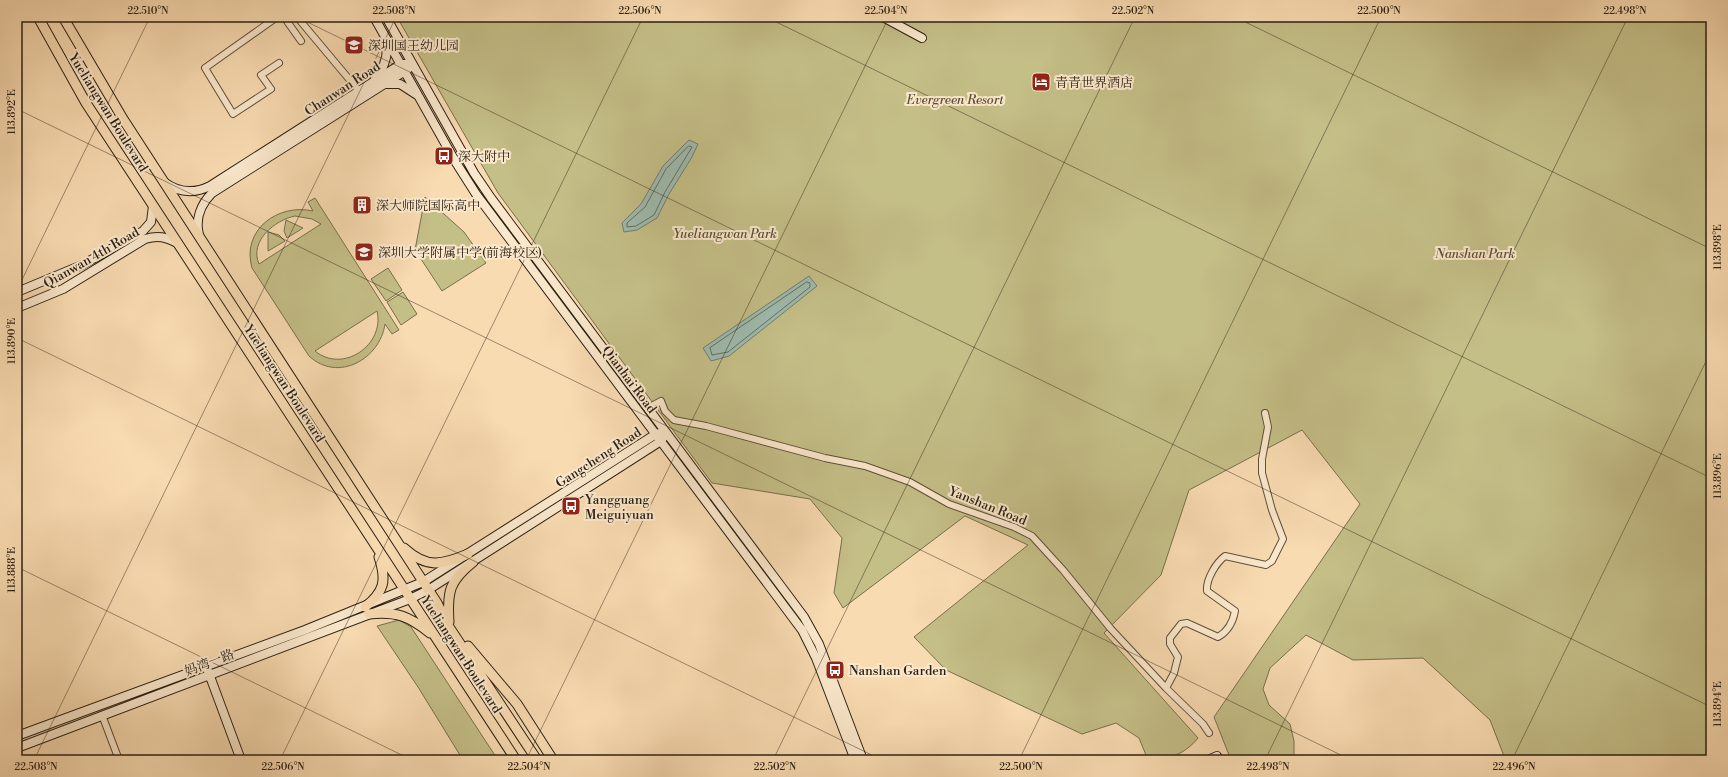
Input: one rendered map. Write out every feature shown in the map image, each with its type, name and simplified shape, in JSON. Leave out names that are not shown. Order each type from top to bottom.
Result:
[{"type":"main road","name":"Yueliangwan Boulevard","points":[[38,17],[83,97],[153,206],[516,760]]},
{"type":"main road","name":"Yueliangwan Boulevard","points":[[63,17],[107,94],[161,179],[426,586],[449,627],[537,760]]},
{"type":"main road","points":[[394,538],[414,556],[433,564],[470,558]]},
{"type":"main road","points":[[376,546],[384,573],[384,581],[381,591],[367,611],[404,616],[420,625],[440,643]]},
{"type":"main road","points":[[449,627],[447,604],[451,586],[470,558]]},
{"type":"main road","points":[[455,635],[466,644],[516,704],[553,760]]},
{"type":"street","points":[[277,17],[205,68],[232,114],[271,89],[262,75],[279,63]]},
{"type":"street","points":[[284,17],[301,41]]},
{"type":"street","points":[[297,17],[359,91]]},
{"type":"street","name":"Qianhai Road","points":[[374,17],[461,171],[476,194],[802,630],[816,658],[855,760]]},
{"type":"street","name":"Qianhai Road","points":[[386,17],[478,179],[812,630],[863,760]]},
{"type":"street","points":[[883,17],[922,38]]},
{"type":"street","points":[[372,82],[384,65],[387,57],[385,35]]},
{"type":"street","name":"Chanwan Road","points":[[161,179],[168,185],[184,191],[192,192],[201,190],[372,82],[412,63]]},
{"type":"street","name":"Chanwan Road","points":[[199,238],[197,228],[198,217],[207,199],[212,193],[385,84],[403,68]]},
{"type":"street","points":[[385,84],[400,84],[414,92],[421,99]]},
{"type":"street","name":"Qianwan 4th Road","points":[[17,292],[82,265],[143,231],[151,222],[153,206]]},
{"type":"street","name":"Qianwan 4th Road","points":[[17,308],[63,290],[145,239],[159,236],[166,237],[177,243]]},
{"type":"street","name":"Yanshan Road","points":[[648,408],[661,401],[665,411],[674,420],[706,426],[825,458],[865,466],[910,482],[949,504],[1014,527],[1032,536],[1063,570],[1111,628],[1166,688],[1203,724],[1209,733]]},
{"type":"street","points":[[1166,688],[1174,673],[1178,657],[1170,644],[1170,638],[1181,624],[1187,623],[1218,637],[1223,634],[1233,619],[1235,612],[1207,591],[1207,584],[1219,561],[1225,556],[1266,565],[1272,561],[1283,539],[1262,473],[1262,458],[1268,427],[1266,412]]},
{"type":"street","name":"Gangcheng Road","points":[[470,558],[656,434],[666,432]]},
{"type":"street","name":"Gangcheng Road","points":[[408,595],[426,586],[661,441],[666,432]]},
{"type":"street","name":"妈湾一路","points":[[17,748],[209,675],[408,595]]},
{"type":"street","name":"妈湾一路","points":[[17,736],[206,666],[367,611]]},
{"type":"street","points":[[206,666],[241,760]]},
{"type":"street","points":[[102,716],[119,760]]},
{"type":"street","points":[[1208,760],[1218,758]]},
{"type":"green space","points":[[397,17],[1711,17],[1711,760],[1502,760],[1504,756],[1490,720],[1423,658],[1353,660],[1306,635],[1270,668],[1263,689],[1269,705],[1290,724],[1294,741],[1294,755],[1292,760],[1231,760],[1214,717],[1360,504],[1302,430],[1189,490],[1161,575],[1104,633],[1198,738],[1188,748],[1170,757],[1148,760],[1139,738],[1116,723],[1082,734],[946,670],[914,637],[1028,545],[965,516],[843,608],[834,593],[842,538],[810,499],[712,483],[498,193]]},
{"type":"green space","points":[[425,197],[464,232],[486,263],[442,291],[415,250]]},
{"type":"green space","points":[[315,198],[399,330],[392,334],[385,324],[381,337],[375,348],[366,357],[356,363],[344,367],[332,367],[320,364],[309,356],[252,268],[250,254],[252,242],[257,231],[265,222],[287,211],[313,211],[308,202]],"holes":[[[295,216],[312,219],[321,224],[259,264],[257,255],[258,247],[266,233],[280,222]],[[377,311],[378,323],[375,335],[368,345],[360,352],[349,357],[338,359],[326,357],[315,351]]]},
{"type":"green space","points":[[286,220],[303,228],[287,238],[284,231]]},
{"type":"green space","points":[[268,232],[279,235],[285,241],[268,251]]},
{"type":"green space","points":[[388,268],[402,290],[386,301],[371,279]]},
{"type":"green space","points":[[403,292],[417,314],[401,325],[387,302]]},
{"type":"green space","points":[[399,620],[411,627],[498,760],[463,760],[418,687],[377,626]]},
{"type":"water","points":[[689,140],[698,144],[657,218],[637,230],[624,232],[622,223],[641,204],[663,166]]},
{"type":"water","points":[[809,276],[817,286],[729,356],[711,361],[703,348]]},
{"type":"place","name":"深圳国王幼儿园","points":[[354,45]]},
{"type":"place","name":"青青世界酒店","points":[[1041,82]]},
{"type":"place","name":"深大附中","points":[[444,156]]},
{"type":"place","name":"深大师院国际高中","points":[[362,205]]},
{"type":"place","name":"深圳大学附属中学(前海校区)","points":[[364,252]]},
{"type":"place","name":"Yangguang Meiguiyuan","points":[[571,506]]},
{"type":"place","name":"Nanshan Garden","points":[[835,670]]},
{"type":"park label","name":"Evergreen Resort","points":[[955,99]]},
{"type":"park label","name":"Yueliangwan Park","points":[[725,233]]},
{"type":"park label","name":"Nanshan Park","points":[[1475,253]]}]
